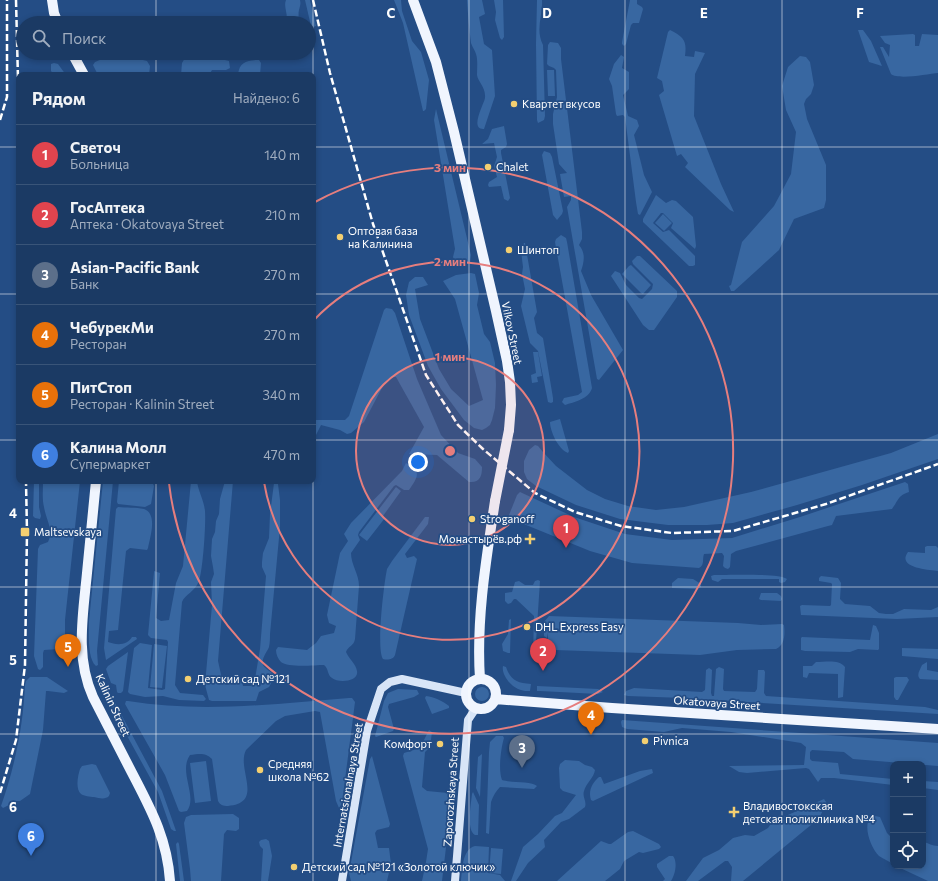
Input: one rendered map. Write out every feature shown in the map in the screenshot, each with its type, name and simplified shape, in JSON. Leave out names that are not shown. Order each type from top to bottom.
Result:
[{"type":"main road","points":[[52,0],[55,16]]},
{"type":"main road","name":"Vilkov Street","points":[[413,0],[436,62],[496,311],[510,382],[509,430],[495,501],[482,601],[479,651],[480,679]]},
{"type":"main road","points":[[76,60],[82,72]]},
{"type":"main road","name":"Kalinin Street","points":[[96,484],[81,638],[83,665],[88,685],[93,696],[155,816],[166,848],[170,881]]},
{"type":"main road","name":"Internatsionalnaya Street","points":[[342,881],[367,731],[377,697],[381,689],[390,682],[402,679],[466,692]]},
{"type":"main road","points":[[480,679],[487,680],[496,689],[495,699],[488,707],[484,709],[476,708],[468,701],[466,692],[472,682],[480,679]]},
{"type":"main road","name":"Okatovaya Street","points":[[495,699],[938,729]]},
{"type":"main road","name":"Zaporozhskaya Street","points":[[455,881],[468,720],[476,708]]},
{"type":"shaded area","points":[[286,0],[300,0],[299,16],[287,16]]},
{"type":"shaded area","points":[[305,0],[310,0],[314,16],[309,16]]},
{"type":"shaded area","points":[[394,0],[401,0],[402,11],[412,41],[421,52],[429,80],[426,109],[424,111],[403,23]]},
{"type":"shaded area","points":[[467,0],[482,0],[485,14],[479,17],[484,44],[492,50],[495,96],[484,129],[480,128],[477,121],[485,94],[477,75],[477,59],[471,43]]},
{"type":"shaded area","points":[[494,0],[503,0],[504,37],[502,40],[500,38],[495,20],[496,12]]},
{"type":"shaded area","points":[[537,0],[542,0],[539,28],[543,45],[545,116],[544,120],[538,123],[536,44]]},
{"type":"shaded area","points":[[630,0],[637,0],[637,4],[643,9],[639,23],[633,23],[631,25],[626,44],[624,46],[622,42]]},
{"type":"shaded area","points":[[670,30],[684,40],[685,56],[694,57],[695,51],[705,53],[695,74],[694,116],[721,184],[734,212],[730,210],[685,167],[688,163],[681,154],[677,156],[659,95],[664,91],[662,81],[657,78],[668,32]]},
{"type":"shaded area","points":[[858,30],[863,30],[871,41],[882,66],[869,62]]},
{"type":"shaded area","points":[[922,34],[938,35],[938,73],[906,77],[891,74],[880,47],[883,47],[889,57],[890,45],[885,43],[880,36],[915,35],[915,46],[919,46]]},
{"type":"shaded area","points":[[550,42],[558,43],[561,48],[561,59],[582,232],[582,239],[579,245],[584,254],[584,261],[581,271],[591,295],[623,350],[599,380],[597,379],[567,207],[571,200],[571,196],[564,197],[560,174],[567,173],[559,164],[553,124],[553,114],[557,97],[556,70],[547,64],[548,45]]},
{"type":"shaded area","points":[[621,55],[624,57],[622,68],[629,72],[629,89],[623,95],[628,116],[637,120],[639,126],[634,135],[644,175],[652,192],[640,215],[638,214],[636,202],[625,117],[623,115],[617,116],[616,114],[612,86],[609,79],[614,64]]},
{"type":"shaded area","points":[[800,56],[806,57],[810,62],[814,85],[811,94],[806,99],[804,104],[807,119],[826,165],[826,200],[824,208],[794,219],[779,250],[734,291],[731,291],[729,286],[731,285],[742,242],[774,206],[791,174],[796,132],[786,110],[782,86],[788,67]]},
{"type":"shaded area","points":[[100,60],[143,60],[147,61],[150,66],[149,72],[96,72],[93,65],[95,62]]},
{"type":"shaded area","points":[[184,60],[225,60],[229,61],[230,68],[226,70],[212,70],[211,72],[181,72]]},
{"type":"shaded area","points":[[259,60],[261,63],[260,72],[239,72],[241,65],[249,61]]},
{"type":"shaded area","points":[[51,64],[58,64],[64,72],[52,72]]},
{"type":"shaded area","points":[[547,70],[554,70],[555,96],[548,96]]},
{"type":"shaded area","points":[[436,109],[471,255],[470,263],[461,266],[456,264],[453,257],[455,249],[434,120]]},
{"type":"shaded area","points":[[504,126],[507,144],[506,147],[501,150],[501,153],[510,198],[508,201],[504,199],[501,186],[489,187],[488,185],[489,182],[497,177],[494,166],[497,157],[494,143],[482,144],[488,139],[492,129]]},
{"type":"shaded area","points":[[544,151],[550,153],[552,157],[563,211],[557,220],[553,215],[542,155]]},
{"type":"shaded area","points":[[656,195],[666,203],[672,200],[676,201],[693,217],[695,249],[671,228],[673,223],[663,213],[661,213],[653,223],[663,232],[669,230],[695,256],[695,265],[689,266],[643,222],[643,219]]},
{"type":"shaded area","points":[[663,214],[672,223],[664,231],[655,223]]},
{"type":"shaded area","points":[[561,235],[566,238],[567,242],[592,388],[585,397],[565,405],[562,402],[564,398],[578,395],[582,392],[555,242]]},
{"type":"shaded area","points":[[524,243],[537,312],[534,318],[537,333],[543,338],[553,398],[553,402],[551,403],[548,402],[538,351],[530,343],[521,306],[525,289],[522,274],[523,267],[521,251]]},
{"type":"shaded area","points":[[637,256],[640,256],[677,291],[677,297],[654,330],[649,330],[643,325],[611,276],[615,271],[620,273],[626,285],[639,298],[642,299],[652,289],[653,284],[633,264],[632,261]]},
{"type":"shaded area","points":[[631,265],[651,285],[643,294],[622,274]]},
{"type":"shaded area","points":[[471,273],[475,274],[479,293],[477,305],[484,334],[490,342],[495,363],[495,408],[490,425],[482,430],[474,428],[464,420],[441,389],[428,366],[409,315],[406,295],[409,282],[415,277],[423,277],[428,285],[415,289],[420,319],[439,369],[451,389],[469,406],[483,400],[455,299],[443,281],[456,275]]},
{"type":"shaded area","points":[[386,308],[392,309],[395,313],[417,379],[441,435],[458,453],[475,459],[482,467],[482,473],[478,480],[469,482],[437,455],[409,454],[424,427],[396,377],[392,377],[384,384],[364,422],[351,433],[347,434],[340,430],[321,425],[316,435],[316,420],[345,420],[349,416],[384,310]]},
{"type":"shaded area","points":[[533,352],[538,352],[542,376],[537,377],[538,382],[532,383],[531,375],[536,373]]},
{"type":"shaded area","points":[[560,419],[569,451],[568,453],[558,444],[550,426],[550,422]]},
{"type":"shaded area","points":[[938,434],[938,459],[862,485],[733,523],[668,525],[620,519],[576,505],[536,486],[527,479],[524,472],[524,461],[529,450],[535,445],[538,446],[556,466],[587,490],[605,499],[628,506],[656,510],[684,507],[751,492],[891,453]]},
{"type":"shaded area","points":[[406,463],[417,472],[414,482],[409,490],[404,490],[396,485],[394,486],[359,532],[358,535],[360,540],[351,553],[359,586],[355,639],[346,652],[355,666],[357,675],[352,679],[339,681],[330,677],[327,668],[324,665],[295,666],[284,664],[278,658],[276,653],[278,647],[307,650],[316,643],[321,636],[334,633],[336,626],[329,623],[327,615],[340,553],[348,541],[344,534],[351,523],[402,471]]},
{"type":"shaded area","points":[[905,482],[908,484],[909,492],[900,497],[892,509],[836,516],[832,525],[736,551],[731,554],[730,567],[728,569],[723,566],[724,556],[722,553],[704,554],[703,564],[699,568],[632,563],[590,551],[509,518],[517,495],[520,492],[574,517],[625,534],[672,540],[732,538]]},
{"type":"shaded area","points":[[34,484],[39,484],[39,507],[41,516],[40,519],[33,516]]},
{"type":"shaded area","points":[[43,484],[80,484],[65,620],[65,637],[59,649],[44,650],[43,667],[40,670],[38,669],[34,656],[38,549],[40,545],[48,542],[50,538],[50,529],[43,504]]},
{"type":"shaded area","points":[[103,484],[113,484],[97,651],[98,665],[96,666],[91,657],[90,651],[89,621]]},
{"type":"shaded area","points":[[119,484],[153,484],[151,504],[145,507],[118,504]]},
{"type":"shaded area","points":[[191,484],[198,484],[205,517],[202,567],[197,585],[183,599],[182,602],[175,685],[180,693],[203,695],[206,699],[204,701],[179,700],[163,696],[145,697],[130,694],[128,692],[134,648],[140,643],[152,645],[148,688],[165,689],[168,642],[167,640],[151,638],[148,635],[154,571],[160,573],[156,618],[161,621],[169,620],[176,583],[183,566]]},
{"type":"shaded area","points":[[224,484],[233,484],[218,661],[222,679],[241,680],[243,686],[251,686],[252,681],[255,679],[260,649],[266,576],[262,567],[263,553],[269,538],[274,484],[278,484],[280,500],[280,527],[270,643],[263,658],[263,665],[275,676],[269,687],[259,692],[256,701],[212,701],[209,700],[205,685],[212,605],[211,582],[214,574],[211,556],[212,539],[219,514],[220,499]]},
{"type":"shaded area","points":[[396,487],[401,491],[383,516],[385,518],[367,541],[359,535]]},
{"type":"shaded area","points":[[118,507],[144,509],[151,516],[152,526],[147,550],[130,548],[126,551],[118,630],[109,631],[108,642],[121,644],[127,642],[132,637],[136,637],[137,639],[106,660],[104,648],[116,509]]},
{"type":"shaded area","points":[[425,517],[429,517],[428,524],[405,554],[407,558],[414,556],[417,559],[395,655],[391,659],[383,659],[381,653],[380,630],[387,569]]},
{"type":"shaded area","points":[[936,546],[938,548],[938,571],[915,567],[906,562],[905,557],[908,552],[925,553],[925,547]]},
{"type":"shaded area","points":[[764,575],[787,579],[785,582],[781,583],[779,582],[779,579],[722,579],[718,582],[712,580],[711,576]]},
{"type":"shaded area","points":[[821,576],[838,578],[841,583],[840,599],[845,604],[870,606],[879,613],[886,614],[893,614],[904,609],[931,610],[938,607],[938,617],[897,619],[801,615],[800,606],[802,605],[831,605],[832,584],[819,581]]},
{"type":"shaded area","points":[[678,578],[693,579],[701,584],[701,587],[697,589],[672,588],[672,583]]},
{"type":"shaded area","points":[[519,581],[525,585],[533,585],[535,581],[540,581],[535,657],[533,657],[534,616],[516,599],[508,604],[505,601],[505,593],[512,592],[515,582]]},
{"type":"shaded area","points":[[761,593],[777,593],[782,599],[781,601],[761,600],[759,599]]},
{"type":"shaded area","points":[[549,616],[761,625],[782,624],[784,625],[784,635],[783,642],[776,649],[737,650],[700,655],[555,650],[552,647],[553,642],[548,642],[548,632],[547,638],[544,636],[544,622]]},
{"type":"shaded area","points":[[511,619],[510,653],[508,653],[503,651],[502,644],[508,634],[509,620]]},
{"type":"shaded area","points":[[873,625],[876,626],[879,633],[878,650],[858,649],[850,652],[801,650],[802,637],[870,640]]},
{"type":"shaded area","points":[[154,644],[167,646],[162,688],[150,687]]},
{"type":"shaded area","points":[[902,648],[938,649],[938,659],[902,656]]},
{"type":"shaded area","points":[[128,652],[123,691],[118,693],[116,685],[111,683],[106,669]]},
{"type":"shaded area","points":[[816,662],[836,662],[845,667],[843,697],[838,698],[838,674],[809,673],[807,678],[803,677],[803,666],[812,666]]},
{"type":"shaded area","points":[[927,662],[927,670],[938,672],[938,680],[920,679],[918,676],[922,665]]},
{"type":"shaded area","points":[[503,666],[506,667],[512,678],[518,682],[531,684],[530,691],[523,691],[514,687],[505,677]]},
{"type":"shaded area","points":[[719,667],[724,669],[724,691],[755,692],[757,689],[758,670],[764,670],[764,693],[766,696],[925,707],[938,710],[938,714],[624,695],[626,691],[634,688],[702,692],[705,690],[706,670],[709,668],[712,670],[711,693],[712,696],[714,696],[716,669]]},
{"type":"shaded area","points":[[30,677],[47,677],[68,691],[64,693],[46,691],[43,730],[30,794],[20,801],[10,801],[9,805],[3,808],[1,806],[14,761],[20,731],[25,685],[26,681]]},
{"type":"shaded area","points":[[907,677],[909,680],[898,700],[894,697],[894,678]]},
{"type":"shaded area","points":[[537,686],[598,689],[603,692],[598,694],[537,691]]},
{"type":"shaded area","points":[[479,687],[485,687],[489,691],[489,697],[485,701],[479,701],[475,697],[475,691]]},
{"type":"shaded area","points":[[398,689],[417,690],[419,694],[414,697],[389,704],[388,707],[394,729],[393,731],[376,737],[384,701],[388,693]]},
{"type":"shaded area","points":[[426,696],[441,701],[449,706],[449,708],[432,714],[425,698]]},
{"type":"shaded area","points":[[109,698],[113,699],[162,791],[176,831],[171,829],[158,792],[109,703]]},
{"type":"shaded area","points":[[352,698],[355,702],[342,803],[339,808],[336,801],[320,712],[315,711],[285,716],[276,721],[246,750],[244,766],[247,792],[245,799],[239,804],[228,806],[223,805],[218,801],[212,759],[204,754],[190,755],[186,769],[190,791],[190,805],[187,811],[181,812],[179,811],[165,775],[125,704],[126,701],[128,701],[155,705],[210,707],[266,705]]},
{"type":"shaded area","points":[[622,720],[938,743],[938,766],[926,765],[926,761],[890,762],[853,759],[844,752],[812,750],[810,752],[810,759],[812,761],[838,763],[840,774],[890,779],[890,785],[834,778],[821,778],[818,782],[809,769],[806,768],[747,773],[739,772],[729,766],[804,765],[806,747],[801,743],[731,732],[682,728],[664,732],[627,729],[622,727]]},
{"type":"shaded area","points":[[429,730],[432,732],[430,747],[425,752],[422,787],[427,791],[448,793],[452,797],[442,881],[422,881],[428,849],[403,756],[404,753],[420,748]]},
{"type":"shaded area","points":[[496,736],[503,736],[504,738],[500,765],[502,780],[531,783],[537,786],[534,789],[500,787],[491,802],[489,834],[486,833],[489,752],[490,742]]},
{"type":"shaded area","points":[[482,754],[480,797],[476,788],[478,757]]},
{"type":"shaded area","points":[[372,756],[390,824],[389,827],[377,830],[375,833],[378,848],[389,848],[391,864],[387,881],[351,881],[349,873],[370,759]]},
{"type":"shaded area","points":[[565,760],[579,761],[595,770],[584,791],[585,807],[569,819],[561,822],[544,840],[545,847],[528,863],[516,881],[511,881],[523,847],[555,816],[562,813],[576,795],[563,791],[560,788],[559,768],[560,764]]},
{"type":"shaded area","points":[[206,761],[211,801],[195,803],[190,763]]},
{"type":"shaded area","points":[[92,764],[96,765],[110,793],[106,798],[87,796],[79,792],[78,775],[80,769],[82,766]]},
{"type":"shaded area","points":[[652,769],[653,773],[593,801],[591,800],[591,787],[599,777],[601,777],[604,784],[640,771]]},
{"type":"shaded area","points":[[926,781],[938,782],[938,790],[926,788]]},
{"type":"shaded area","points":[[473,792],[479,805],[478,835],[475,835],[472,832],[470,822]]},
{"type":"shaded area","points":[[824,799],[826,802],[820,817],[743,881],[731,881],[732,867],[728,861],[725,861],[698,881],[686,881],[703,858],[719,850],[733,838],[745,835],[754,836],[768,828],[772,822]]},
{"type":"shaded area","points":[[233,814],[239,818],[239,829],[236,831],[227,830],[224,834],[221,881],[191,881],[184,823],[186,817],[191,815]]},
{"type":"shaded area","points":[[875,816],[880,817],[887,833],[890,836],[890,862],[879,856],[870,840],[867,826],[871,818]]},
{"type":"shaded area","points":[[633,831],[659,844],[661,847],[659,849],[643,853],[639,852],[624,861],[620,869],[605,881],[557,881],[601,841],[611,844],[628,832]]},
{"type":"shaded area","points":[[266,839],[269,841],[272,856],[268,881],[261,881],[263,849],[259,842]]},
{"type":"shaded area","points":[[178,842],[184,881],[180,881],[176,844]]},
{"type":"shaded area","points":[[926,843],[938,846],[938,881],[928,881],[902,869],[926,869]]},
{"type":"shaded area","points":[[475,846],[489,847],[488,873],[500,875],[505,881],[461,881],[462,866],[467,851]]},
{"type":"shaded area","points":[[491,848],[503,849],[501,874],[489,873]]},
{"type":"shaded area","points":[[669,856],[673,856],[675,859],[675,872],[671,881],[663,881],[665,879],[657,867],[657,864]]},
{"type":"railway","points":[[0,120],[7,97],[7,0]]},
{"type":"railway","points":[[16,0],[16,16]]},
{"type":"railway","points":[[313,0],[330,73],[373,224],[426,375],[458,425],[483,449],[535,493],[575,512],[621,526],[672,533],[733,531],[826,504],[938,464]]},
{"type":"railway","points":[[18,60],[18,72]]},
{"type":"railway","points":[[0,793],[16,740],[25,665],[27,532],[26,484]]},
{"type":"place","name":"Квартет вкусов","points":[[514,104]]},
{"type":"place","name":"Chalet","points":[[488,167]]},
{"type":"place","name":"Оптовая база на Калинина","points":[[340,237]]},
{"type":"place","name":"Шинтоп","points":[[509,250]]},
{"type":"place","name":"Stroganoff","points":[[472,519]]},
{"type":"place","name":"Maltsevskaya","points":[[25,532]]},
{"type":"place","name":"Монастырёв.рф","points":[[530,539]]},
{"type":"place","name":"Светоч","points":[[566,548]]},
{"type":"place","name":"DHL Express Easy","points":[[527,627]]},
{"type":"place","name":"ПитСтоп","points":[[68,667]]},
{"type":"place","name":"ГосАптека","points":[[543,671]]},
{"type":"place","name":"Детский сад №121","points":[[188,679]]},
{"type":"place","name":"ЧебурекМи","points":[[591,735]]},
{"type":"place","name":"Pivnica","points":[[645,741]]},
{"type":"place","name":"Комфорт","points":[[440,744]]},
{"type":"place","name":"Asian-Pacific Bank","points":[[522,768]]},
{"type":"place","name":"Средняя школа №62","points":[[260,770]]},
{"type":"place","name":"Владивостокская детская поликлиника №4","points":[[734,812]]},
{"type":"place","name":"Калина Молл","points":[[31,856]]},
{"type":"place","name":"Детский сад №121 «Золотой ключик»","points":[[294,867]]}]
